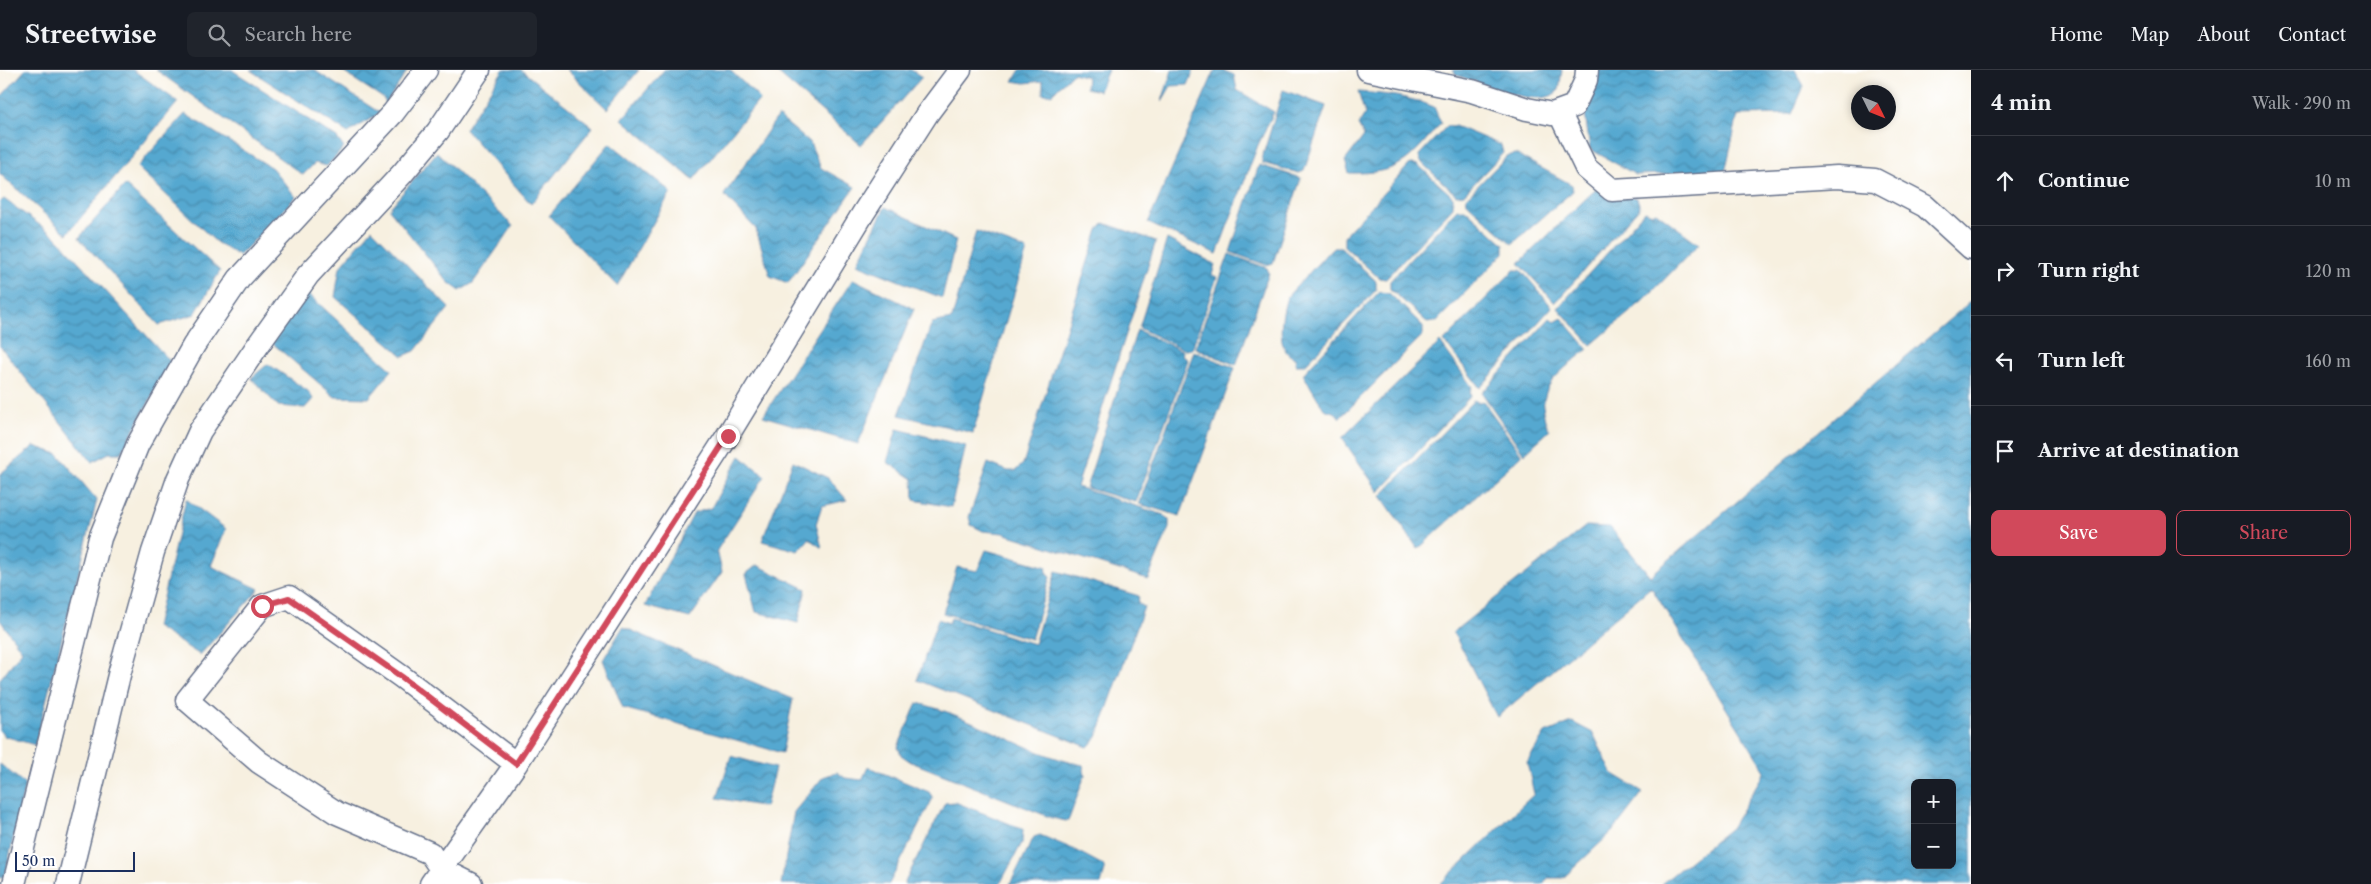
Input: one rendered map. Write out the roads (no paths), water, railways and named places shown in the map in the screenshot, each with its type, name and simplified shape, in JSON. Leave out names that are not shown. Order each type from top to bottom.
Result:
[{"type":"street","points":[[14,884],[100,538],[138,444],[194,346],[239,279],[393,113],[426,70]]},
{"type":"street","points":[[68,884],[120,671],[153,552],[178,478],[200,431],[308,275],[402,174],[438,131],[479,70]]},
{"type":"street","points":[[436,876],[516,764],[728,436],[875,195],[927,114],[960,70]]},
{"type":"street","points":[[1368,70],[1472,91],[1527,109],[1552,114],[1574,106],[1586,80],[1588,70]]},
{"type":"street","points":[[1559,112],[1586,168],[1612,190],[1837,177],[1875,180],[1925,206],[1971,248]]},
{"type":"street","points":[[436,876],[430,853],[337,812],[260,762],[187,700],[262,606],[289,598],[402,677],[516,764]]},
{"type":"street","points":[[436,876],[471,884]]},
{"type":"water","points":[[25,70],[133,70],[178,102],[67,234],[0,174],[0,98]]},
{"type":"water","points":[[156,70],[232,70],[337,138],[344,148],[327,166],[315,163],[303,175]]},
{"type":"water","points":[[250,70],[314,70],[380,113],[348,133]]},
{"type":"water","points":[[340,70],[408,70],[386,103],[383,98]]},
{"type":"water","points":[[503,70],[521,70],[593,127],[531,204],[465,129]]},
{"type":"water","points":[[567,70],[639,70],[607,109]]},
{"type":"water","points":[[664,70],[730,70],[760,99],[693,180],[622,119]]},
{"type":"water","points":[[774,70],[911,70],[922,77],[861,145]]},
{"type":"water","points":[[1020,70],[1108,70],[1099,91],[1086,88],[1087,77],[1073,73],[1052,94],[1043,94],[1043,81],[1025,83],[1013,81]]},
{"type":"water","points":[[1172,70],[1194,70],[1188,85],[1171,86],[1162,101]]},
{"type":"water","points":[[1215,70],[1222,70],[1234,75],[1237,90],[1274,112],[1258,145],[1217,254],[1148,223]]},
{"type":"water","points":[[1453,70],[1562,70],[1559,90],[1550,96],[1539,98],[1525,97],[1494,89],[1456,75]]},
{"type":"water","points":[[1589,70],[1795,70],[1804,86],[1792,114],[1738,115],[1725,172],[1636,175],[1590,149],[1582,94]]},
{"type":"water","points":[[1283,90],[1326,106],[1304,171],[1299,173],[1262,163]]},
{"type":"water","points":[[1358,92],[1396,96],[1424,103],[1434,107],[1441,123],[1420,147],[1393,167],[1367,173],[1349,173],[1345,161],[1364,136],[1358,125],[1365,114]]},
{"type":"water","points":[[185,114],[272,168],[296,197],[239,256],[216,242],[137,167]]},
{"type":"water","points":[[778,116],[810,143],[821,168],[855,187],[788,283],[770,276],[756,229],[724,195]]},
{"type":"water","points":[[1447,126],[1455,126],[1501,145],[1503,153],[1464,194],[1456,195],[1420,161],[1419,155]]},
{"type":"water","points":[[610,143],[671,192],[617,286],[549,216]]},
{"type":"water","points":[[437,152],[513,226],[473,283],[460,291],[448,282],[389,209]]},
{"type":"water","points":[[1516,154],[1572,185],[1573,191],[1512,244],[1467,203],[1466,198],[1507,156]]},
{"type":"water","points":[[1410,164],[1418,165],[1453,197],[1453,207],[1386,279],[1379,278],[1344,246],[1344,236]]},
{"type":"water","points":[[1259,165],[1301,178],[1273,263],[1266,265],[1230,252]]},
{"type":"water","points":[[125,185],[220,271],[195,314],[159,325],[79,238]]},
{"type":"water","points":[[1597,188],[1637,198],[1640,207],[1555,303],[1519,263]]},
{"type":"water","points":[[4,199],[55,236],[171,362],[121,453],[109,453],[92,462],[0,346],[0,202]]},
{"type":"water","points":[[885,207],[956,240],[942,298],[857,264]]},
{"type":"water","points":[[1457,209],[1465,209],[1504,244],[1504,253],[1437,321],[1428,323],[1390,289],[1390,281]]},
{"type":"water","points":[[1645,211],[1652,214],[1656,212],[1699,244],[1644,300],[1591,345],[1558,308]]},
{"type":"water","points":[[1104,223],[1156,241],[1077,487],[1164,515],[1169,520],[1169,528],[1148,579],[1003,533],[983,531],[971,525],[969,517],[988,463],[1008,471],[1015,471],[1023,464],[1098,230]]},
{"type":"water","points":[[372,229],[449,308],[415,351],[403,356],[335,297],[340,267]]},
{"type":"water","points":[[976,231],[1027,250],[973,433],[899,415],[932,323],[952,319]]},
{"type":"water","points":[[1167,239],[1215,264],[1212,275],[1217,277],[1192,349],[1185,350],[1139,328]]},
{"type":"water","points":[[1332,248],[1341,248],[1376,281],[1376,290],[1305,365],[1296,365],[1295,358],[1288,354],[1282,340],[1283,312],[1287,297]]},
{"type":"water","points":[[1229,254],[1267,268],[1269,273],[1236,365],[1195,348]]},
{"type":"water","points":[[1514,270],[1521,270],[1552,307],[1480,388],[1444,341]]},
{"type":"water","points":[[853,279],[914,309],[858,444],[763,416]]},
{"type":"water","points":[[1379,292],[1389,293],[1423,326],[1423,335],[1340,418],[1336,413],[1324,409],[1303,374]]},
{"type":"water","points":[[307,293],[392,370],[369,398],[335,397],[271,342]]},
{"type":"water","points":[[1971,301],[1971,884],[1661,884],[1731,828],[1765,771],[1651,587],[1497,717],[1453,632],[1586,526],[1610,527],[1650,576]]},
{"type":"water","points":[[1550,318],[1555,322],[1562,318],[1588,349],[1552,381],[1544,399],[1545,419],[1550,430],[1524,454],[1482,393]]},
{"type":"water","points":[[1137,330],[1183,351],[1182,355],[1188,360],[1136,502],[1086,488]]},
{"type":"water","points":[[1440,342],[1472,387],[1470,391],[1471,396],[1379,492],[1342,438]]},
{"type":"water","points":[[1194,351],[1235,368],[1180,516],[1139,504]]},
{"type":"water","points":[[268,364],[308,391],[313,399],[305,408],[278,406],[251,378]]},
{"type":"water","points":[[1474,400],[1478,402],[1483,401],[1522,455],[1418,549],[1381,496]]},
{"type":"water","points":[[897,429],[966,446],[951,507],[914,500],[913,479],[887,462]]},
{"type":"water","points":[[34,446],[58,454],[97,500],[35,745],[4,736],[0,731],[0,679],[22,651],[0,620],[0,474]]},
{"type":"water","points":[[740,456],[765,476],[717,550],[722,572],[690,618],[645,606],[694,513],[711,508]]},
{"type":"water","points":[[793,461],[828,478],[847,500],[822,506],[816,524],[822,548],[809,539],[798,551],[762,541]]},
{"type":"water","points":[[186,499],[226,529],[211,566],[259,589],[200,655],[156,627]]},
{"type":"water","points":[[986,550],[1047,567],[1046,573],[1050,577],[1031,639],[943,613],[957,567],[977,571]]},
{"type":"water","points":[[757,565],[806,589],[798,623],[756,612],[746,574]]},
{"type":"water","points":[[1056,571],[1139,596],[1138,603],[1144,607],[1097,737],[1088,747],[917,680],[938,619],[949,623],[951,618],[1034,644]]},
{"type":"water","points":[[623,627],[793,699],[782,753],[623,708],[603,660]]},
{"type":"water","points":[[917,703],[959,717],[1062,760],[1083,765],[1085,775],[1069,819],[1066,821],[1052,818],[911,762],[901,755],[898,747]]},
{"type":"water","points":[[1572,722],[1593,733],[1612,773],[1643,792],[1613,831],[1563,878],[1548,878],[1543,884],[1440,884],[1534,794],[1527,762],[1545,733]]},
{"type":"water","points":[[731,756],[775,768],[765,807],[717,798]]},
{"type":"water","points":[[0,764],[25,784],[5,877],[0,878]]},
{"type":"water","points":[[868,767],[929,792],[933,798],[889,884],[781,884],[794,812],[823,777],[837,772],[845,778],[862,780]]},
{"type":"water","points":[[955,802],[1023,829],[1022,843],[1000,884],[904,884],[945,803]]},
{"type":"water","points":[[1040,835],[1073,849],[1103,865],[1105,870],[1101,884],[1010,884],[1034,837]]}]
